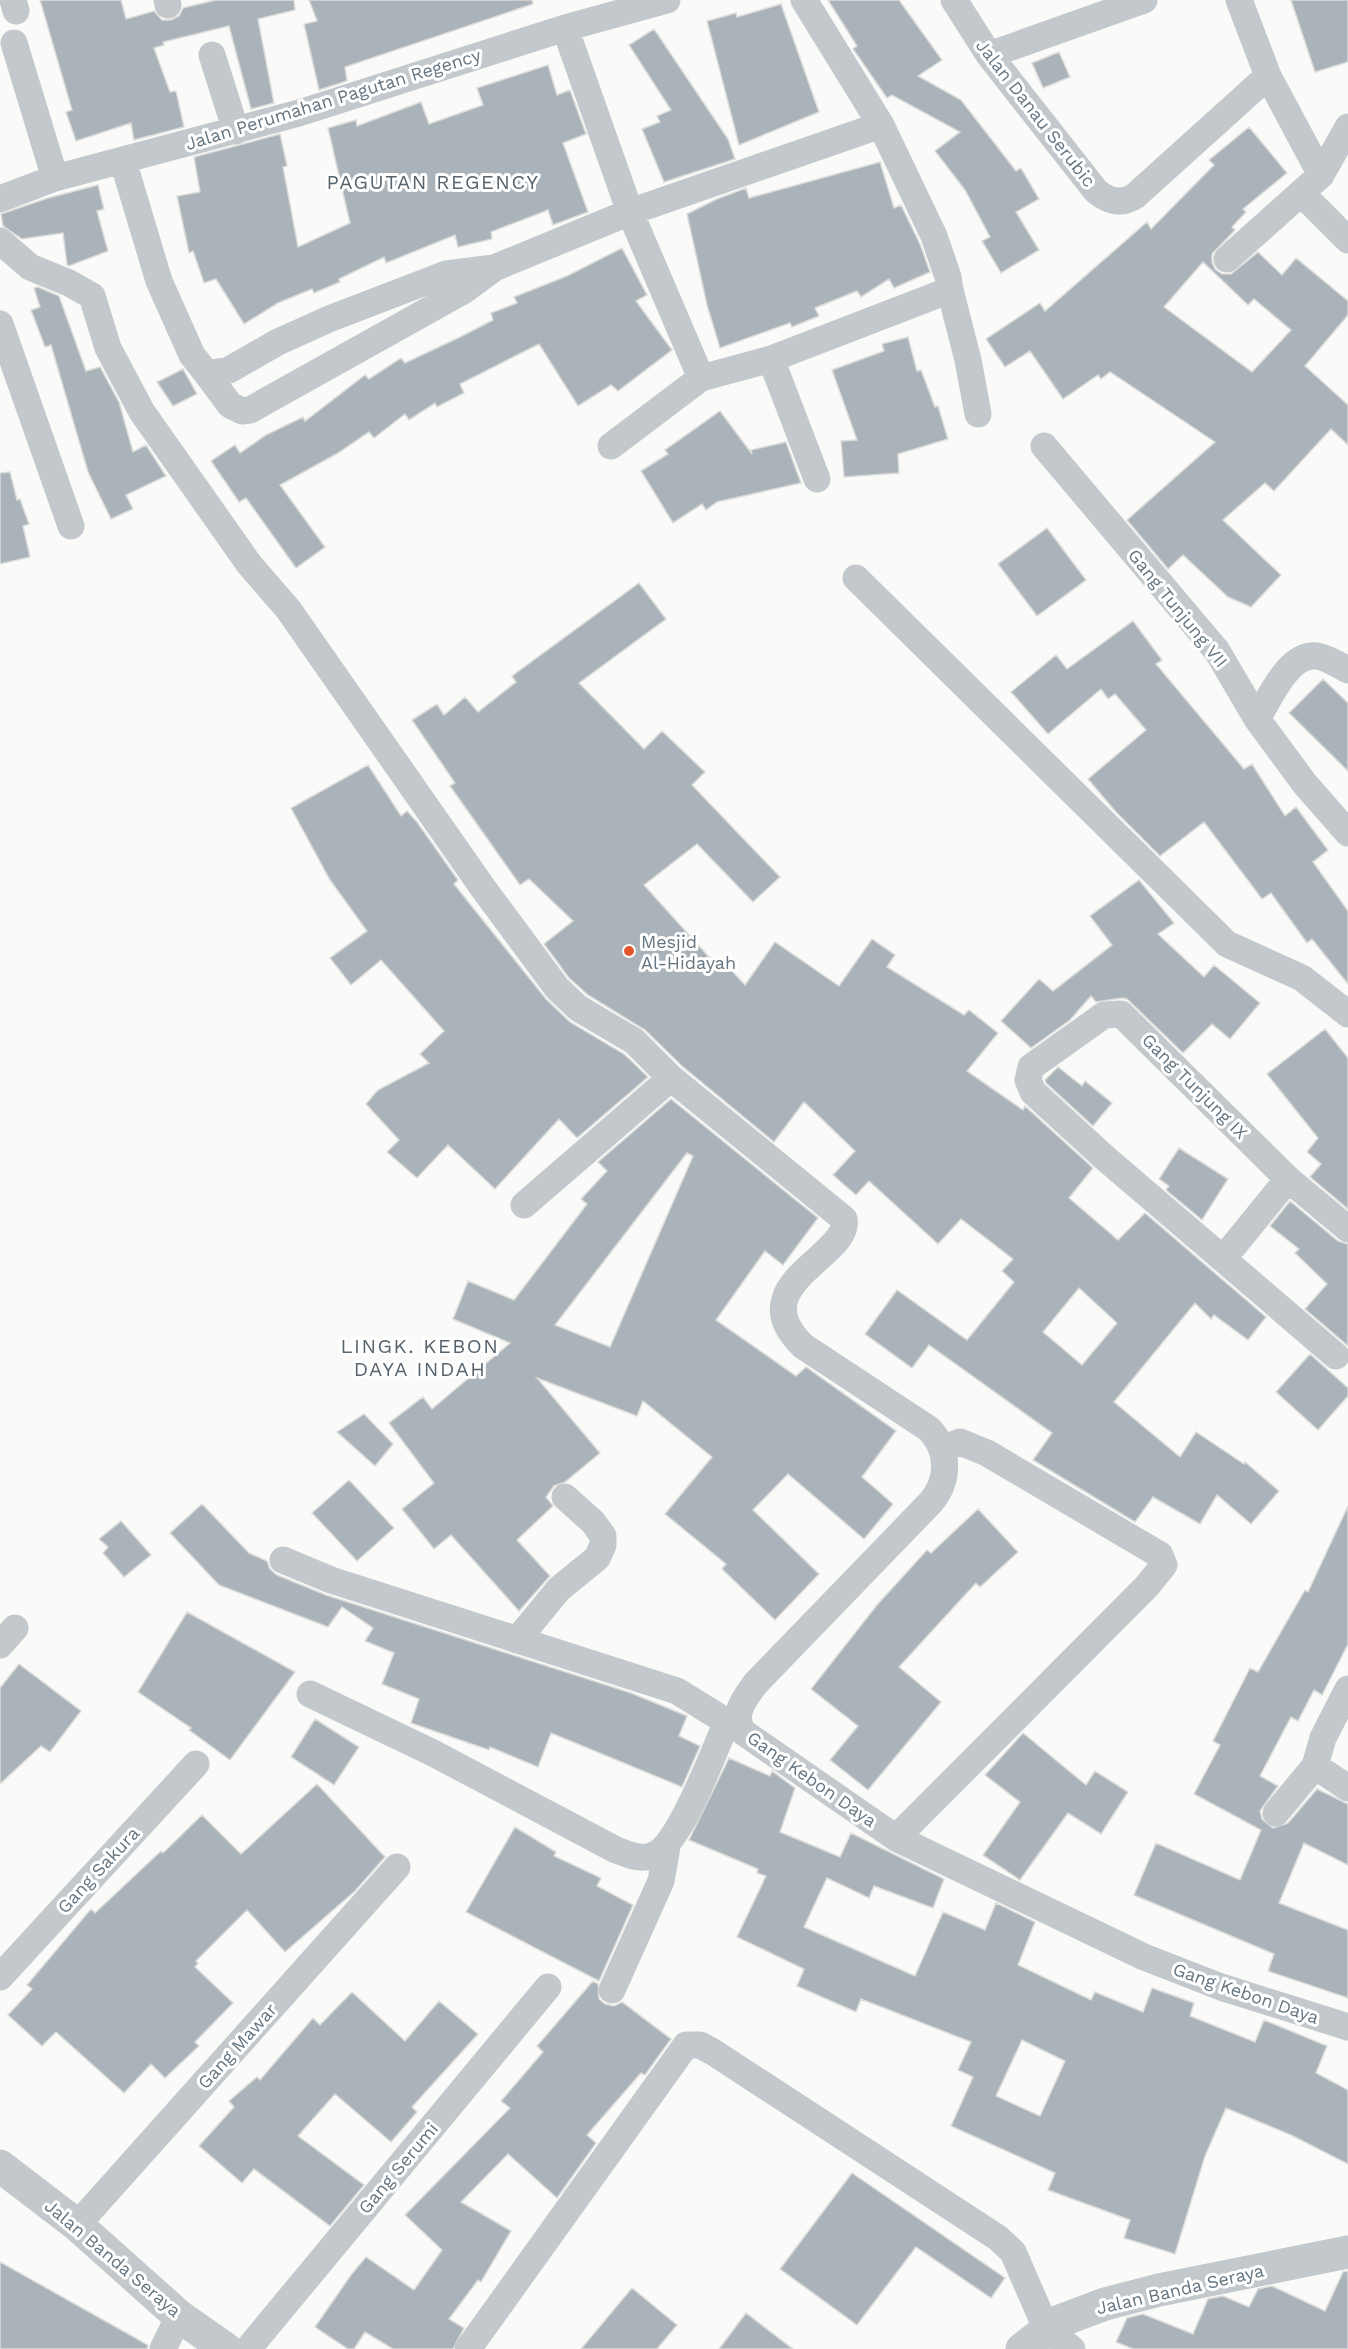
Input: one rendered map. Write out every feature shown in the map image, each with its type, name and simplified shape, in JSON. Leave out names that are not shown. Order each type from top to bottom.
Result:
[{"type":"street","name":"Jalan Perumahan Pagutan Regency","points":[[0,199],[54,178],[236,131],[565,28],[667,0]]},
{"type":"street","points":[[804,0],[881,125],[934,236],[948,277],[978,414]]},
{"type":"street","name":"Jalan Danau Serubic","points":[[954,0],[989,55],[1096,191],[1108,200],[1118,201],[1135,196],[1268,76]]},
{"type":"street","points":[[989,55],[1144,0]]},
{"type":"street","points":[[1239,0],[1268,76],[1321,174]]},
{"type":"street","points":[[565,28],[630,212],[701,378]]},
{"type":"street","points":[[14,43],[54,178]]},
{"type":"street","points":[[212,55],[236,131]]},
{"type":"street","points":[[123,161],[159,281],[192,355],[230,405],[242,411],[250,410],[463,291],[494,268],[630,212],[881,125]]},
{"type":"street","points":[[1227,259],[1321,174],[1348,127]]},
{"type":"street","points":[[1301,193],[1348,240]]},
{"type":"street","points":[[0,241],[30,267],[92,296],[108,348],[142,412],[249,564],[288,609],[476,878],[557,988],[578,1008],[634,1041],[671,1078],[840,1215],[845,1224],[842,1232],[803,1271],[789,1292],[783,1310],[784,1322],[792,1335],[803,1346],[929,1428],[943,1449],[960,1442],[987,1453],[1160,1555],[1164,1565],[1147,1586],[896,1838]]},
{"type":"street","points":[[207,374],[229,370],[278,342],[329,319],[446,274],[494,268]]},
{"type":"street","points":[[611,446],[701,378],[771,359],[950,290]]},
{"type":"street","points":[[329,319],[345,356]]},
{"type":"street","points":[[0,324],[71,526]]},
{"type":"street","points":[[771,359],[817,479]]},
{"type":"street","name":"Gang Tunjung VII","points":[[1044,446],[1217,651],[1257,719],[1305,784],[1348,833]]},
{"type":"street","points":[[856,578],[1227,944],[1302,978],[1348,1014]]},
{"type":"street","points":[[1257,719],[1290,668],[1301,659],[1320,657],[1348,670]]},
{"type":"street","name":"Gang Tunjung IX","points":[[1223,1259],[1105,1158],[1033,1092],[1028,1080],[1031,1067],[1104,1015],[1121,1014],[1288,1179],[1348,1228]]},
{"type":"street","points":[[524,1205],[671,1078]]},
{"type":"street","points":[[1288,1179],[1223,1259],[1336,1356]]},
{"type":"street","name":"Gang Kebon Daya","points":[[943,1449],[945,1473],[936,1496],[755,1684],[733,1719],[756,1742],[820,1783],[896,1838],[1144,1957],[1221,1987],[1348,2026]]},
{"type":"street","points":[[517,1640],[559,1588],[597,1558],[603,1545],[603,1536],[593,1522],[565,1497]]},
{"type":"street","points":[[283,1560],[331,1580],[676,1691],[733,1719],[680,1827],[667,1847],[661,1881],[612,1990]]},
{"type":"street","points":[[1276,1813],[1315,1766],[1323,1738],[1348,1689]]},
{"type":"street","points":[[310,1694],[433,1753],[616,1850],[639,1858],[653,1856],[667,1847]]},
{"type":"street","name":"Gang Sakura","points":[[0,1977],[196,1764]]},
{"type":"street","points":[[1315,1766],[1348,1788]]},
{"type":"street","name":"Gang Mawar","points":[[77,2225],[397,1867]]},
{"type":"street","name":"Gang Serumi","points":[[248,2349],[548,1987]]},
{"type":"street","points":[[468,2349],[686,2045],[693,2043],[713,2052],[998,2238],[1012,2252],[1034,2338],[1072,2349]]},
{"type":"street","name":"Jalan Banda Seraya","points":[[0,2166],[77,2225],[179,2316],[226,2349]]},
{"type":"street","name":"Jalan Banda Seraya","points":[[1034,2338],[1105,2304],[1159,2290],[1348,2252]]},
{"type":"street","points":[[163,2349],[179,2316]]},
{"type":"building","points":[[40,0],[121,0],[126,19],[154,11],[162,20],[171,20],[179,16],[183,8],[216,0],[294,0],[295,10],[258,19],[274,103],[251,109],[229,26],[163,42],[164,45],[154,48],[170,92],[176,91],[184,127],[134,140],[131,123],[76,141],[66,112],[72,110]]},
{"type":"building","points":[[309,0],[532,0],[533,4],[345,67],[347,81],[319,90],[304,24],[317,21]]},
{"type":"building","points":[[828,0],[899,0],[942,60],[918,76],[961,100],[1016,171],[1021,168],[1039,199],[1016,212],[1039,250],[1001,273],[982,241],[990,237],[965,190],[935,151],[960,132],[892,95],[887,98],[853,49],[857,46]]},
{"type":"building","points":[[1291,0],[1348,0],[1348,62],[1315,72]]},
{"type":"building","points":[[781,4],[819,112],[739,145],[707,21],[736,13],[737,17]]},
{"type":"building","points":[[654,29],[728,139],[735,159],[664,182],[642,129],[660,122],[657,116],[671,110],[629,45]]},
{"type":"building","points":[[1059,52],[1070,77],[1043,88],[1032,63]]},
{"type":"building","points":[[548,65],[557,95],[570,90],[586,134],[563,143],[588,212],[553,225],[548,210],[491,232],[492,239],[458,247],[455,235],[386,263],[384,257],[339,279],[340,282],[314,293],[312,289],[278,303],[244,324],[216,279],[204,283],[193,251],[189,253],[177,196],[200,192],[194,157],[280,134],[287,166],[283,167],[298,247],[350,223],[328,128],[356,120],[357,126],[421,102],[429,124],[483,105],[477,88]]},
{"type":"building","points":[[1249,127],[1287,173],[1243,209],[1246,212],[1232,227],[1235,230],[1212,254],[1215,269],[1222,274],[1231,274],[1258,252],[1282,275],[1296,258],[1348,301],[1348,315],[1305,366],[1348,405],[1348,445],[1331,429],[1274,491],[1265,483],[1223,520],[1281,575],[1251,607],[1228,597],[1183,555],[1168,569],[1127,520],[1215,442],[1110,372],[1101,379],[1098,375],[1063,399],[1030,351],[1005,367],[986,339],[1040,303],[1045,311],[1147,222],[1151,229],[1214,165],[1209,160]],"holes":[[[1203,262],[1248,305],[1254,299],[1291,330],[1252,372],[1164,307]]]},
{"type":"building","points":[[880,162],[894,208],[901,205],[920,244],[930,272],[894,288],[889,279],[861,297],[857,291],[815,308],[819,316],[792,327],[790,323],[720,348],[707,305],[687,214],[746,188],[749,198]]},
{"type":"building","points":[[98,185],[104,209],[97,211],[108,251],[69,266],[63,233],[22,239],[3,226],[1,214],[48,198]]},
{"type":"building","points":[[622,248],[647,295],[636,301],[672,350],[618,391],[611,385],[578,406],[539,344],[460,384],[464,393],[437,407],[435,403],[409,420],[405,414],[374,438],[369,432],[338,453],[280,485],[325,547],[296,568],[246,498],[239,502],[211,461],[235,445],[240,453],[266,435],[303,417],[305,421],[365,375],[369,379],[401,358],[405,363],[460,337],[493,320],[491,313],[517,303],[514,297],[567,276]]},
{"type":"building","points":[[38,287],[59,296],[86,371],[100,367],[119,402],[133,452],[146,445],[166,476],[126,495],[133,509],[111,519],[88,472],[51,345],[45,347],[31,310],[40,307],[34,288]]},
{"type":"building","points":[[908,337],[917,371],[921,370],[935,407],[938,406],[948,439],[898,454],[899,473],[844,477],[841,441],[857,440],[832,370],[884,351],[882,344]]},
{"type":"building","points":[[183,369],[197,394],[173,406],[157,382]]},
{"type":"building","points":[[720,411],[752,454],[751,450],[786,442],[801,483],[717,502],[706,510],[702,504],[673,523],[641,471],[668,454],[665,450]]},
{"type":"building","points":[[10,472],[17,500],[20,499],[29,524],[23,526],[30,557],[0,564],[0,473]]},
{"type":"building","points":[[1047,528],[1086,580],[1037,616],[998,564]]},
{"type":"building","points":[[639,583],[666,619],[579,683],[644,749],[662,731],[705,772],[692,785],[780,877],[753,902],[697,844],[644,885],[718,967],[724,962],[745,985],[775,942],[839,986],[872,939],[895,955],[887,967],[964,1015],[969,1010],[998,1033],[967,1071],[1023,1110],[1025,1106],[1093,1168],[1069,1198],[1118,1240],[1145,1213],[1266,1317],[1248,1340],[1214,1315],[1211,1319],[1195,1303],[1114,1402],[1180,1457],[1196,1432],[1244,1464],[1245,1462],[1279,1491],[1251,1524],[1217,1495],[1200,1524],[1153,1497],[1135,1522],[1033,1460],[1052,1433],[929,1345],[912,1368],[865,1334],[897,1290],[967,1340],[1014,1282],[1002,1271],[1013,1259],[961,1219],[938,1244],[869,1181],[856,1195],[833,1175],[855,1151],[804,1102],[774,1142],[682,1066],[645,1030],[588,995],[569,978],[544,944],[573,921],[529,879],[520,885],[450,786],[455,783],[412,720],[437,704],[444,715],[465,697],[478,712],[516,682],[512,676]],"holes":[[[1079,1288],[1117,1323],[1082,1365],[1043,1332]]]},
{"type":"building","points":[[1133,621],[1162,660],[1156,664],[1244,769],[1252,764],[1285,816],[1296,807],[1328,850],[1313,862],[1348,911],[1348,984],[1312,939],[1307,943],[1271,893],[1262,899],[1204,822],[1160,856],[1116,812],[1088,779],[1146,730],[1115,694],[1108,699],[1101,689],[1048,734],[1011,692],[1056,655],[1067,669]]},
{"type":"building","points":[[1323,679],[1348,703],[1348,771],[1289,713]]},
{"type":"building","points":[[368,765],[401,816],[407,811],[417,822],[458,880],[454,884],[546,999],[570,1022],[624,1054],[648,1077],[577,1138],[559,1119],[495,1189],[448,1145],[417,1178],[387,1152],[399,1140],[366,1104],[378,1090],[429,1063],[420,1054],[444,1031],[381,960],[351,985],[330,958],[367,931],[330,880],[291,808]]},
{"type":"building","points":[[1139,880],[1174,923],[1158,934],[1204,977],[1214,965],[1260,1003],[1230,1039],[1212,1024],[1183,1053],[1127,999],[1096,1002],[1091,996],[1070,1020],[1031,1048],[1001,1021],[1039,979],[1053,991],[1112,945],[1090,916]]},
{"type":"building","points":[[1325,1029],[1348,1058],[1348,1209],[1310,1177],[1321,1164],[1307,1152],[1318,1138],[1267,1074]]},
{"type":"building","points":[[1058,1067],[1082,1086],[1085,1081],[1112,1103],[1093,1126],[1046,1083],[1045,1080]]},
{"type":"building","points":[[671,1099],[818,1218],[783,1265],[765,1251],[716,1320],[796,1376],[806,1367],[896,1431],[862,1477],[893,1504],[864,1539],[788,1474],[753,1510],[819,1574],[775,1620],[722,1569],[726,1564],[665,1514],[712,1457],[643,1401],[637,1416],[537,1378],[600,1453],[565,1482],[554,1486],[546,1497],[553,1506],[517,1540],[550,1576],[519,1611],[451,1535],[434,1549],[402,1509],[434,1483],[389,1423],[423,1397],[432,1409],[510,1343],[453,1319],[468,1281],[514,1300],[587,1204],[581,1199],[607,1171],[598,1162]],"holes":[[[687,1153],[693,1156],[610,1347],[555,1325]]]},
{"type":"building","points":[[1179,1148],[1228,1179],[1202,1220],[1166,1190],[1169,1186],[1159,1179]]},
{"type":"building","points":[[1290,1201],[1338,1241],[1348,1244],[1348,1346],[1305,1309],[1327,1284],[1295,1253],[1299,1249],[1270,1226]]},
{"type":"building","points":[[1310,1354],[1348,1388],[1348,1396],[1318,1430],[1276,1392]]},
{"type":"building","points":[[364,1414],[393,1444],[375,1466],[337,1432]]},
{"type":"building","points":[[349,1480],[394,1528],[357,1561],[312,1513]]},
{"type":"building","points":[[202,1504],[249,1553],[267,1561],[270,1569],[277,1575],[326,1595],[631,1693],[687,1716],[679,1736],[700,1746],[682,1787],[551,1733],[538,1767],[490,1747],[489,1750],[411,1723],[419,1699],[382,1684],[394,1653],[365,1641],[373,1628],[342,1607],[328,1627],[219,1585],[170,1533]]},
{"type":"building","points":[[1348,1506],[1348,1644],[1322,1695],[1314,1690],[1298,1721],[1291,1717],[1260,1776],[1278,1786],[1260,1811],[1262,1819],[1273,1828],[1288,1823],[1317,1789],[1348,1804],[1348,1865],[1304,1843],[1279,1903],[1348,1930],[1348,1998],[1268,1971],[1274,1954],[1134,1895],[1156,1843],[1240,1880],[1261,1830],[1194,1794],[1220,1745],[1213,1741],[1250,1668],[1258,1672],[1305,1590],[1308,1592]]},
{"type":"building","points":[[978,1509],[1018,1552],[980,1587],[976,1583],[899,1667],[941,1702],[868,1790],[830,1760],[858,1726],[811,1689],[877,1605],[927,1550],[931,1553]]},
{"type":"building","points":[[121,1521],[151,1555],[124,1577],[103,1553],[108,1547],[99,1539]]},
{"type":"building","points":[[187,1612],[295,1672],[230,1760],[189,1730],[191,1728],[138,1692]]},
{"type":"building","points":[[19,1664],[81,1711],[50,1752],[41,1746],[0,1784],[0,1688]]},
{"type":"building","points":[[315,1719],[359,1747],[334,1785],[291,1757]]},
{"type":"building","points":[[1023,1733],[1086,1785],[1095,1771],[1128,1792],[1101,1834],[1068,1813],[1020,1880],[983,1855],[1020,1802],[985,1775]]},
{"type":"building","points":[[729,1758],[770,1776],[772,1771],[795,1788],[780,1832],[840,1857],[851,1833],[944,1879],[933,1908],[874,1886],[869,1898],[827,1878],[804,1927],[915,1976],[943,1912],[985,1930],[996,1903],[1035,1922],[1018,1965],[1091,2000],[1095,1992],[1143,2012],[1152,1988],[1194,2003],[1190,2016],[1255,2042],[1264,2020],[1327,2046],[1316,2073],[1348,2090],[1348,2164],[1291,2135],[1226,2108],[1205,2156],[1175,2254],[1124,2238],[1130,2220],[1048,2190],[1055,2173],[951,2126],[973,2077],[958,2070],[971,2042],[861,1999],[856,2012],[797,1986],[804,1969],[737,1937],[766,1876],[757,1873],[758,1869],[689,1840]],"holes":[[[1022,2040],[1065,2061],[1040,2116],[996,2096]]]},
{"type":"building","points":[[317,1784],[385,1857],[355,1891],[285,1952],[247,1910],[196,1961],[198,1963],[195,1967],[233,2003],[195,2042],[199,2046],[165,2078],[151,2064],[124,2093],[56,2032],[42,2046],[8,2015],[32,1989],[27,1985],[91,1909],[95,1913],[202,1815],[241,1854]]},
{"type":"building","points":[[515,1827],[556,1852],[554,1856],[601,1878],[597,1886],[633,1905],[599,1981],[466,1912]]},
{"type":"building","points":[[593,1981],[598,1984],[599,1999],[605,2004],[614,2006],[622,2002],[671,2039],[645,2075],[641,2073],[587,2135],[596,2143],[557,2198],[508,2154],[461,2202],[511,2231],[481,2282],[478,2280],[449,2319],[464,2328],[453,2349],[393,2349],[365,2332],[354,2349],[348,2349],[315,2327],[366,2257],[414,2290],[442,2250],[405,2215],[510,2108],[501,2101],[543,2052],[537,2046]]},
{"type":"building","points":[[352,1992],[405,2041],[439,2001],[478,2034],[412,2107],[417,2112],[391,2142],[335,2094],[298,2136],[364,2185],[330,2226],[254,2169],[242,2183],[199,2146],[234,2107],[229,2101],[257,2077],[260,2080],[313,2018],[320,2025]]},
{"type":"building","points":[[852,2173],[1005,2278],[991,2298],[916,2247],[857,2325],[780,2269]]},
{"type":"building","points":[[0,2262],[148,2345],[147,2349],[0,2349]]},
{"type":"building","points":[[1348,2271],[1348,2349],[1133,2349],[1116,2342],[1127,2318],[1143,2314],[1193,2334],[1208,2299],[1223,2296],[1249,2307],[1258,2289],[1272,2286],[1325,2311],[1343,2272]]},
{"type":"building","points":[[632,2288],[677,2325],[657,2349],[581,2349]]},
{"type":"building","points":[[746,2313],[793,2349],[719,2349]]},
{"type":"place","name":"Mesjid Al-Hidayah","points":[[629,951]]},
{"type":"district","name":"PAGUTAN REGENCY","points":[[433,182]]},
{"type":"district","name":"LINGK. KEBON DAYA INDAH","points":[[420,1358]]}]
